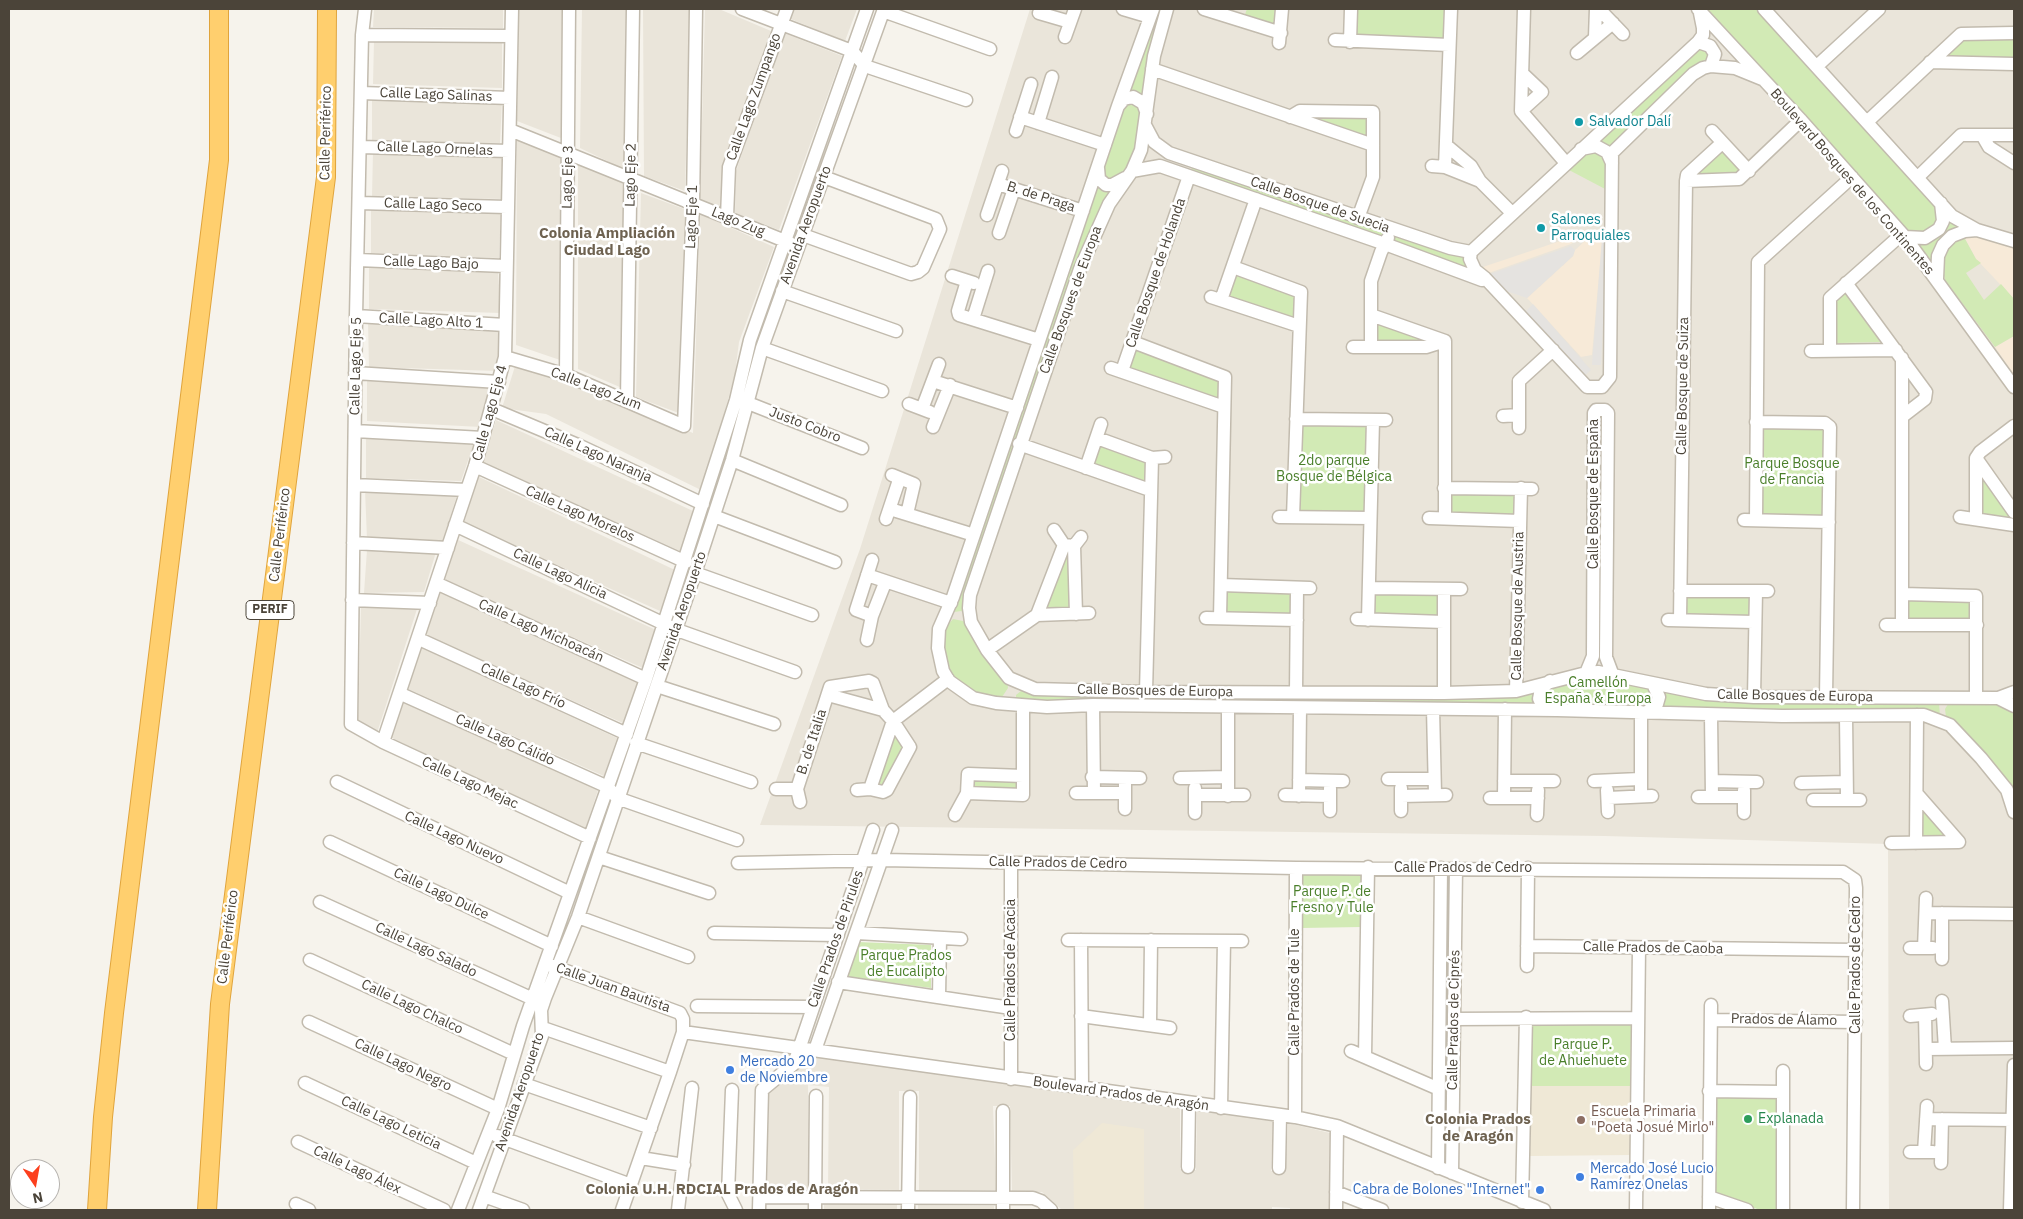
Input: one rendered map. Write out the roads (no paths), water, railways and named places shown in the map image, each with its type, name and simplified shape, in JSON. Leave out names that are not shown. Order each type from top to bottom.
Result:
[{"type":"highway","points":[[97,1210],[102,1117],[219,160],[219,9]]},
{"type":"highway","name":"Calle Periférico","points":[[207,1210],[220,1004],[326,177],[326,9]]},
{"type":"street","name":"Calle Lago Eje 5","points":[[352,724],[356,316],[362,35],[365,9]]},
{"type":"street","name":"Calle Lago Eje 4","points":[[384,742],[475,466],[500,382],[505,357],[505,266],[512,9]]},
{"type":"street","name":"Lago Eje 3","points":[[566,375],[570,9]]},
{"type":"street","name":"Lago Eje 2","points":[[628,400],[633,9]]},
{"type":"street","name":"Lago Eje 1","points":[[684,426],[693,204],[696,9]]},
{"type":"street","points":[[742,9],[852,51],[864,66],[966,100]]},
{"type":"street","name":"Calle Lago Zumpango","points":[[727,217],[729,167],[787,9]]},
{"type":"street","name":"Avenida Aeropuerto","points":[[479,1210],[503,1138],[542,1036],[541,1010],[551,966],[552,946],[627,734],[676,630],[732,460],[748,403],[747,383],[750,340],[783,241],[867,9]]},
{"type":"street","points":[[1065,37],[1075,9]]},
{"type":"street","points":[[1123,9],[1152,13]]},
{"type":"street","name":"Calle Bosques de Europa","points":[[1168,9],[1152,69],[1141,150],[1130,174],[1109,204],[1086,254],[1019,444],[970,595],[969,608],[972,622],[987,650],[1009,678],[1035,688],[1146,692],[1444,693],[1516,691],[1586,673],[1612,673],[1653,684],[1706,694],[1754,697],[1998,698],[2014,692]]},
{"type":"street","points":[[1204,9],[1247,15],[1280,38],[1282,9]]},
{"type":"street","points":[[1350,42],[1351,9]]},
{"type":"street","points":[[1451,9],[1446,145],[1439,167],[1480,181]]},
{"type":"street","points":[[1524,9],[1521,111],[1566,164]]},
{"type":"street","points":[[1598,9],[1623,34]]},
{"type":"street","points":[[1595,37],[1598,9]]},
{"type":"street","points":[[1817,66],[1880,9]]},
{"type":"street","points":[[883,10],[990,49]]},
{"type":"street","name":"Avenida Aeropuerto","points":[[458,1210],[498,1109],[533,999],[578,917],[636,743],[652,682],[664,624],[686,562],[703,504],[747,383],[762,348],[883,10]]},
{"type":"street","points":[[1471,252],[1698,42],[1703,35],[1704,28],[1698,10]]},
{"type":"street","name":"Boulevard Bosques de los Continentes","points":[[1698,10],[1801,120],[1903,236],[1937,279],[2014,387]]},
{"type":"street","points":[[1768,10],[1952,216],[1977,230],[2014,241]]},
{"type":"street","points":[[1039,13],[1057,13],[1070,22]]},
{"type":"street","name":"Calle Bosques de Europa","points":[[1152,13],[1118,106],[951,603],[942,622],[938,637],[938,648],[948,679],[960,691],[973,698],[996,704],[1023,706],[1505,709],[1846,716],[1917,715],[1939,719],[1950,725]]},
{"type":"street","points":[[1577,53],[1613,23]]},
{"type":"street","points":[[1868,121],[1960,34],[2014,32]]},
{"type":"street","points":[[362,35],[511,36]]},
{"type":"street","points":[[1335,40],[1449,45]]},
{"type":"street","points":[[1698,42],[1710,46],[1715,54],[1711,66]]},
{"type":"street","points":[[1930,62],[2014,64]]},
{"type":"street","points":[[1612,163],[1615,147],[1693,74],[1711,66],[1734,68],[1762,79]]},
{"type":"street","points":[[1152,69],[1373,146]]},
{"type":"street","points":[[1521,111],[1542,92],[1523,74]]},
{"type":"street","points":[[1016,131],[1025,82],[1050,83],[1038,123]]},
{"type":"street","name":"Calle Lago Salinas","points":[[361,93],[510,98]]},
{"type":"street","name":"Calle Bosque de Suecia","points":[[1118,106],[1124,99],[1133,97],[1143,103],[1154,142],[1169,153],[1358,218],[1450,248],[1471,252],[1470,259],[1474,270],[1587,387],[1602,387],[1610,377],[1612,163]]},
{"type":"street","points":[[1290,117],[1300,111],[1373,112],[1373,177],[1358,218]]},
{"type":"street","points":[[1020,117],[1105,145]]},
{"type":"street","points":[[1722,143],[1687,175],[1686,181],[1736,180],[1749,171],[1801,120]]},
{"type":"street","name":"Lago Zug","points":[[510,130],[783,241],[801,240],[911,274],[923,268],[940,229],[936,219],[824,177]]},
{"type":"street","points":[[1712,131],[1749,171]]},
{"type":"street","points":[[1918,177],[1961,135],[2014,136]]},
{"type":"street","points":[[1982,135],[1989,147],[2014,162]]},
{"type":"street","points":[[1446,145],[1472,166],[1480,181],[1512,213]]},
{"type":"street","points":[[1581,150],[1596,146],[1607,152],[1612,163]]},
{"type":"street","name":"Calle Lago Ornelas","points":[[360,147],[509,151]]},
{"type":"street","name":"Calle Bosque de Suecia","points":[[1098,168],[1099,179],[1106,186],[1112,186],[1130,174],[1160,166],[1386,244],[1489,284]]},
{"type":"street","points":[[1002,171],[998,184],[980,212],[1002,220]]},
{"type":"street","name":"Calle Bosque de Holanda","points":[[1189,176],[1133,342],[1117,369],[1224,407]]},
{"type":"street","points":[[1829,522],[1750,520],[1756,422],[1758,262],[1852,177]]},
{"type":"street","name":"Calle Bosque de Suiza","points":[[1686,181],[1680,591],[1674,620],[1754,622]]},
{"type":"street","name":"B. de Praga","points":[[998,184],[1083,211]]},
{"type":"street","points":[[999,233],[1014,189]]},
{"type":"street","points":[[1256,199],[1233,267],[1216,299],[1299,326]]},
{"type":"street","name":"Calle Lago Seco","points":[[359,203],[507,207]]},
{"type":"street","points":[[1830,350],[1830,300],[1846,283],[1903,236],[1925,238],[1939,229],[1943,221],[1941,203]]},
{"type":"street","points":[[1372,347],[1371,281],[1393,229]]},
{"type":"street","points":[[1937,279],[1938,256],[1943,245],[1952,236],[1965,231],[1977,230]]},
{"type":"street","name":"Calle Lago Bajo","points":[[358,260],[505,266]]},
{"type":"street","points":[[1233,267],[1301,292],[1293,517]]},
{"type":"street","points":[[973,319],[988,272]]},
{"type":"street","points":[[952,276],[984,286]]},
{"type":"street","points":[[968,281],[958,314],[1039,340]]},
{"type":"street","points":[[1846,283],[1925,389],[1927,395],[1925,399],[1903,416]]},
{"type":"street","points":[[782,291],[896,330]]},
{"type":"street","points":[[1371,315],[1445,341]]},
{"type":"street","name":"Calle Lago Alto 1","points":[[356,316],[505,325]]},
{"type":"street","points":[[1353,347],[1426,346],[1445,341]]},
{"type":"street","points":[[1445,341],[1445,518]]},
{"type":"street","points":[[1133,342],[1225,375],[1220,618]]},
{"type":"street","points":[[762,348],[882,391]]},
{"type":"street","points":[[1503,416],[1519,422],[1520,379],[1553,350]]},
{"type":"street","points":[[1812,350],[1899,354]]},
{"type":"street","points":[[1899,354],[1903,416],[1902,624]]},
{"type":"street","name":"Calle Lago Zum","points":[[505,357],[566,375],[628,400],[684,426]]},
{"type":"street","points":[[922,410],[939,364]]},
{"type":"street","points":[[355,373],[500,382]]},
{"type":"street","points":[[933,381],[1017,408]]},
{"type":"street","points":[[909,404],[922,410],[935,421],[950,385]]},
{"type":"street","name":"Justo Cobro","points":[[748,403],[862,448]]},
{"type":"street","name":"Calle Lago Naranja","points":[[492,409],[580,446],[703,504]]},
{"type":"street","name":"Calle Bosque de España","points":[[1586,673],[1593,656],[1594,412],[1605,410],[1608,412],[1606,656],[1612,673]]},
{"type":"street","points":[[1296,418],[1386,420]]},
{"type":"street","points":[[1373,420],[1369,588],[1362,619],[1444,622]]},
{"type":"street","points":[[1756,422],[1829,425],[1826,698]]},
{"type":"street","points":[[1086,468],[1100,424]]},
{"type":"street","points":[[1976,519],[1976,458],[1980,452],[2014,426]]},
{"type":"street","points":[[355,431],[483,438]]},
{"type":"street","points":[[1097,438],[1152,458],[1166,457]]},
{"type":"street","points":[[1019,444],[1150,490]]},
{"type":"street","points":[[1146,692],[1152,458]]},
{"type":"street","points":[[1976,458],[2014,512]]},
{"type":"street","points":[[732,460],[841,505]]},
{"type":"street","name":"Calle Lago Morelos","points":[[475,466],[686,562]]},
{"type":"street","points":[[907,514],[914,484],[895,478],[888,514],[907,514],[974,535]]},
{"type":"street","points":[[354,485],[467,490]]},
{"type":"street","name":"Calle Bosque de Austria","points":[[1444,488],[1526,489],[1520,521],[1516,691]]},
{"type":"street","points":[[714,516],[834,562]]},
{"type":"street","points":[[1279,517],[1370,518]]},
{"type":"street","points":[[1960,517],[2014,524]]},
{"type":"street","name":"Calle Bosque de Austria","points":[[1429,518],[1520,521]]},
{"type":"street","name":"Calle Lago Alicia","points":[[455,525],[676,630],[795,672]]},
{"type":"street","points":[[1037,615],[1083,614],[1073,543],[1054,530]]},
{"type":"street","points":[[353,543],[448,548]]},
{"type":"street","points":[[987,650],[1037,615],[1073,543]]},
{"type":"street","points":[[872,560],[856,611],[872,616]]},
{"type":"street","points":[[695,573],[812,615]]},
{"type":"street","points":[[866,575],[885,583],[951,603]]},
{"type":"street","name":"Calle Lago Michoacán","points":[[436,583],[652,682],[774,724]]},
{"type":"street","points":[[867,640],[872,616],[885,583]]},
{"type":"street","points":[[1221,585],[1310,588]]},
{"type":"street","points":[[1369,588],[1461,589]]},
{"type":"street","points":[[1296,692],[1297,589]]},
{"type":"street","points":[[1444,589],[1444,693]]},
{"type":"street","points":[[1680,591],[1762,591],[1754,622],[1754,697]]},
{"type":"street","points":[[1902,594],[1974,595],[1978,600],[1976,698]]},
{"type":"street","points":[[352,600],[430,603]]},
{"type":"street","points":[[942,622],[956,614],[972,622]]},
{"type":"street","points":[[1206,618],[1297,620]]},
{"type":"street","points":[[1886,625],[1977,625]]},
{"type":"street","name":"Calle Lago Frío","points":[[419,639],[627,734]]},
{"type":"street","points":[[996,704],[1011,697],[1012,686],[1009,678]]},
{"type":"street","points":[[857,790],[870,789],[893,721],[948,679]]},
{"type":"street","name":"B. de Italia","points":[[800,802],[797,789],[832,685],[870,681],[883,710],[893,721],[910,748],[887,790],[883,792],[870,789]]},
{"type":"street","points":[[1550,681],[1540,689],[1539,699],[1545,706],[1557,710]]},
{"type":"street","points":[[1608,798],[1646,796],[1640,779],[1644,712],[1657,704],[1659,697],[1653,684]]},
{"type":"street","name":"Calle Lago Cálido","points":[[401,694],[608,787]]},
{"type":"street","name":"B. de Italia","points":[[828,695],[883,710]]},
{"type":"street","points":[[1954,697],[1943,703],[1940,710],[1942,718],[1981,758],[2012,796],[2014,812]]},
{"type":"street","points":[[1998,698],[2014,706]]},
{"type":"street","points":[[1093,705],[1092,777],[1094,793]]},
{"type":"street","points":[[967,793],[1022,796],[1023,706]]},
{"type":"street","points":[[1228,707],[1228,796]]},
{"type":"street","points":[[1299,796],[1300,708]]},
{"type":"street","points":[[1402,796],[1440,794],[1434,779],[1433,709]]},
{"type":"street","points":[[1504,797],[1505,709]]},
{"type":"street","points":[[1711,714],[1712,797]]},
{"type":"street","points":[[1916,843],[1917,715]]},
{"type":"street","points":[[1846,716],[1847,799]]},
{"type":"street","name":"Calle Lago Mejac","points":[[352,724],[384,742],[590,838]]},
{"type":"street","points":[[636,743],[751,782]]},
{"type":"street","points":[[956,815],[967,793],[968,774],[1023,776]]},
{"type":"street","points":[[1092,777],[1140,778]]},
{"type":"street","points":[[1180,778],[1228,777]]},
{"type":"street","points":[[1124,778],[1125,809]]},
{"type":"street","points":[[1194,778],[1195,813]]},
{"type":"street","points":[[1402,811],[1402,796],[1395,779],[1434,779]]},
{"type":"street","points":[[1608,812],[1608,798],[1600,781],[1640,779]]},
{"type":"street","points":[[1299,780],[1343,781]]},
{"type":"street","points":[[1330,780],[1330,811]]},
{"type":"street","points":[[1537,814],[1539,780]]},
{"type":"street","points":[[1504,781],[1554,781]]},
{"type":"street","points":[[1712,781],[1757,782]]},
{"type":"street","name":"Calle Lago Nuevo","points":[[337,782],[570,893]]},
{"type":"street","points":[[1744,782],[1744,813]]},
{"type":"street","points":[[1846,782],[1807,783],[1814,806],[1847,799],[1860,800]]},
{"type":"street","points":[[608,787],[617,798],[737,840]]},
{"type":"street","name":"B. de Italia","points":[[776,789],[797,789]]},
{"type":"street","points":[[1076,793],[1125,793]]},
{"type":"street","points":[[1891,843],[1957,843],[1959,841],[1917,794]]},
{"type":"street","points":[[1196,796],[1244,795]]},
{"type":"street","points":[[1285,795],[1330,796]]},
{"type":"street","points":[[1698,797],[1744,797]]},
{"type":"street","points":[[1490,798],[1538,798]]},
{"type":"street","name":"Calle Prados de Pirules","points":[[795,1061],[873,830]]},
{"type":"street","name":"Calle Prados de Pirules","points":[[815,1050],[892,830]]},
{"type":"street","name":"Calle Lago Dulce","points":[[330,842],[552,946]]},
{"type":"street","points":[[599,857],[709,893]]},
{"type":"street","name":"Calle Prados de Cedro","points":[[738,863],[883,860],[1296,868],[1528,868],[1843,872],[1854,880],[1856,888],[1853,1210]]},
{"type":"street","name":"Calle Prados de Acacia","points":[[1011,862],[1011,1079]]},
{"type":"street","points":[[1365,1057],[1368,867]]},
{"type":"street","name":"Calle Prados de Tule","points":[[1295,1117],[1296,868]]},
{"type":"street","name":"Calle Prados de Ciprés","points":[[1438,1168],[1441,868]]},
{"type":"street","name":"Calle Prados de Ciprés","points":[[1452,1173],[1456,868]]},
{"type":"street","points":[[1527,966],[1528,868]]},
{"type":"street","points":[[1924,948],[1926,898]]},
{"type":"street","name":"Calle Lago Salado","points":[[320,902],[533,999]]},
{"type":"street","points":[[1926,913],[2014,914]]},
{"type":"street","points":[[1910,948],[1924,948],[1942,954],[1942,913]]},
{"type":"street","points":[[578,917],[688,957]]},
{"type":"street","points":[[714,933],[838,935]]},
{"type":"street","points":[[857,933],[961,939]]},
{"type":"street","points":[[939,997],[940,938]]},
{"type":"street","points":[[1068,940],[1242,941]]},
{"type":"street","points":[[1081,940],[1082,1088]]},
{"type":"street","points":[[1150,1025],[1151,940]]},
{"type":"street","points":[[1221,1108],[1224,941]]},
{"type":"street","name":"Calle Prados de Caoba","points":[[1527,946],[1856,950]]},
{"type":"street","points":[[1636,1210],[1639,948]]},
{"type":"street","name":"Calle Lago Chalco","points":[[310,960],[514,1054]]},
{"type":"street","name":"Calle Juan Bautista","points":[[551,966],[680,1013],[684,1025],[683,1032]]},
{"type":"street","points":[[838,982],[1011,1008]]},
{"type":"street","points":[[1709,1210],[1711,1005]]},
{"type":"street","points":[[698,1006],[813,1008]]},
{"type":"street","points":[[1910,1016],[1925,1015],[1942,1007],[1945,1049]]},
{"type":"street","points":[[1925,1015],[1926,1064]]},
{"type":"street","points":[[1081,1016],[1170,1028]]},
{"type":"street","points":[[1454,1019],[1526,1017],[1638,1018]]},
{"type":"street","points":[[1522,1202],[1526,1017]]},
{"type":"street","name":"Prados de Álamo","points":[[1712,1020],[1856,1022]]},
{"type":"street","name":"Calle Lago Negro","points":[[309,1022],[498,1109]]},
{"type":"street","points":[[542,1028],[670,1072]]},
{"type":"street","points":[[622,1210],[683,1032]]},
{"type":"street","name":"Boulevard Prados de Aragón","points":[[683,1032],[1295,1117],[1337,1126],[1544,1210]]},
{"type":"street","points":[[1926,1049],[2014,1048]]},
{"type":"street","points":[[815,1050],[795,1061],[762,1090],[759,1204],[1004,1204],[1033,1198],[1041,1201],[1051,1210]]},
{"type":"street","points":[[1351,1051],[1439,1089]]},
{"type":"street","points":[[2011,1206],[2014,1065]]},
{"type":"street","points":[[1783,1071],[1784,1210]]},
{"type":"street","name":"Calle Lago Leticia","points":[[305,1083],[476,1163]]},
{"type":"street","points":[[524,1084],[651,1128]]},
{"type":"street","points":[[678,1210],[692,1088]]},
{"type":"street","points":[[732,1090],[728,1194],[736,1210]]},
{"type":"street","points":[[1709,1092],[1783,1092]]},
{"type":"street","points":[[815,1204],[816,1096]]},
{"type":"street","points":[[908,1204],[910,1097]]},
{"type":"street","points":[[1188,1167],[1189,1103]]},
{"type":"street","points":[[1924,1152],[1927,1106]]},
{"type":"street","points":[[1003,1111],[1004,1204]]},
{"type":"street","points":[[1279,1168],[1280,1116]]},
{"type":"street","points":[[1926,1119],[2014,1120]]},
{"type":"street","points":[[1910,1152],[1924,1152],[1941,1158],[1942,1119]]},
{"type":"street","points":[[1336,1210],[1337,1126]]},
{"type":"street","points":[[488,1132],[631,1185]]},
{"type":"street","name":"Calle Lago Álex","points":[[298,1142],[444,1210]]},
{"type":"street","points":[[641,1158],[684,1164]]},
{"type":"street","points":[[1336,1192],[1382,1210]]},
{"type":"street","points":[[484,1196],[523,1210]]},
{"type":"street","points":[[1709,1197],[1747,1210]]},
{"type":"street","points":[[296,1204],[309,1210]]},
{"type":"place","name":"Salvador Dalí","points":[[1579,122]]},
{"type":"place","name":"Salones Parroquiales","points":[[1541,228]]},
{"type":"place","name":"Mercado 20 de Noviembre","points":[[730,1070]]},
{"type":"place","name":"Explanada","points":[[1748,1119]]},
{"type":"place","name":"Escuela Primaria \"Poeta Josué Mirlo\"","points":[[1581,1120]]},
{"type":"place","name":"Mercado José Lucio Ramírez Onelas","points":[[1580,1177]]},
{"type":"place","name":"Cabra de Bolones \"Internet\"","points":[[1540,1190]]},
{"type":"district","name":"Colonia Ampliación Ciudad Lago","points":[[607,242]]},
{"type":"district","name":"Colonia Prados de Aragón","points":[[1478,1128]]},
{"type":"district","name":"Colonia U.H. RDCIAL Prados de Aragón","points":[[722,1190]]},
{"type":"park label","name":"2do parque Bosque de Bélgica","points":[[1334,470]]},
{"type":"park label","name":"Parque Bosque de Francia","points":[[1792,472]]},
{"type":"park label","name":"Camellón España & Europa","points":[[1598,692]]},
{"type":"park label","name":"Parque P. de Fresno y Tule","points":[[1332,900]]},
{"type":"park label","name":"Parque Prados de Eucalipto","points":[[906,964]]},
{"type":"park label","name":"Parque P. de Ahuehuete","points":[[1583,1054]]}]
